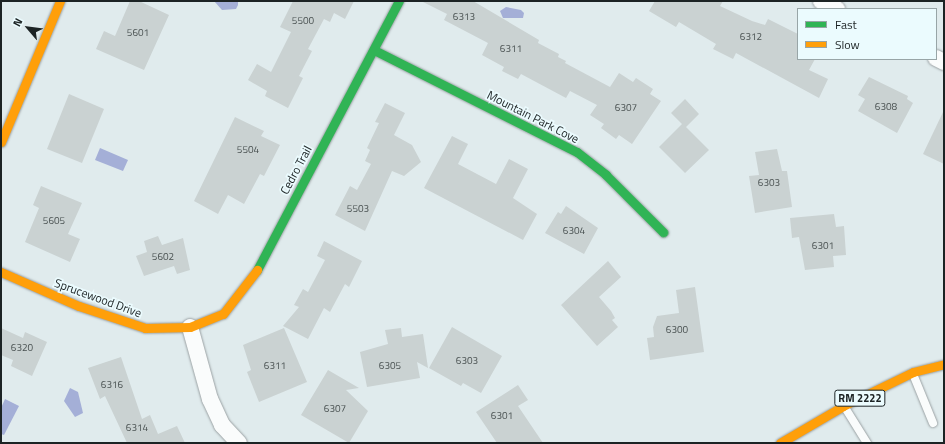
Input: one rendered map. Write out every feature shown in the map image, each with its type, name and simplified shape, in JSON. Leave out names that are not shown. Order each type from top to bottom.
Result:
[{"type":"street","points":[[1,142],[60,1]]},
{"type":"street","name":"Cedro Trail","points":[[190,327],[223,314],[255,274],[399,1]]},
{"type":"street","points":[[821,1],[835,8]]},
{"type":"street","name":"Mountain Park Cove","points":[[374,50],[577,152],[606,175],[663,232]]},
{"type":"street","name":"Sprucewood Drive","points":[[1,272],[79,306],[144,328],[190,327]]},
{"type":"street","points":[[190,327],[210,399],[222,425],[238,443]]},
{"type":"street","name":"RM 2222","points":[[780,443],[843,406],[913,372],[944,364]]},
{"type":"lane","points":[[913,372],[933,423]]},
{"type":"lane","points":[[843,406],[867,443]]},
{"type":"water","points":[[214,1],[238,1],[238,5],[236,9],[222,10]]},
{"type":"water","points":[[506,7],[521,10],[524,13],[523,18],[503,18],[500,11]]},
{"type":"water","points":[[100,148],[128,160],[123,171],[95,160]]},
{"type":"water","points":[[70,388],[78,392],[83,413],[75,417],[64,401]]},
{"type":"water","points":[[5,399],[19,406],[4,435],[1,434],[1,408]]},
{"type":"building","points":[[130,1],[139,1],[169,15],[144,70],[96,49],[104,31],[115,36]]},
{"type":"building","points":[[293,1],[354,1],[345,19],[334,13],[330,22],[324,19],[308,49],[312,51],[299,76],[303,78],[288,108],[265,96],[267,91],[248,80],[257,64],[271,72],[291,32],[280,27]]},
{"type":"building","points":[[421,1],[473,1],[539,40],[538,43],[559,54],[558,57],[566,61],[565,63],[610,87],[619,73],[633,82],[636,78],[653,89],[650,94],[661,101],[632,144],[619,135],[616,139],[601,128],[604,124],[590,115],[597,105],[570,91],[566,98],[521,74],[518,79],[502,71],[504,67],[482,55],[488,43],[444,20],[447,14]]},
{"type":"building","points":[[655,1],[723,1],[720,6],[752,21],[765,25],[768,19],[797,34],[797,60],[814,60],[809,70],[828,79],[819,98],[736,53],[733,59],[713,49],[716,44],[679,22],[676,27],[649,11]]},
{"type":"building","points":[[869,77],[908,96],[907,99],[913,103],[897,133],[858,111],[865,99],[858,95]]},
{"type":"building","points":[[69,94],[104,109],[82,163],[47,149]]},
{"type":"building","points":[[685,99],[699,114],[686,127],[709,150],[685,173],[659,147],[682,124],[671,113]]},
{"type":"building","points":[[385,103],[405,113],[394,135],[412,145],[421,162],[404,176],[392,171],[365,231],[335,215],[350,186],[357,190],[371,164],[365,161],[370,150],[367,148],[379,123],[375,122]]},
{"type":"building","points":[[944,110],[944,164],[923,154]]},
{"type":"building","points":[[235,117],[264,131],[261,136],[280,145],[264,176],[260,174],[244,204],[228,195],[218,214],[194,201]]},
{"type":"building","points":[[452,136],[468,144],[458,164],[496,184],[509,159],[528,169],[513,198],[537,214],[523,240],[424,188]]},
{"type":"building","points":[[777,149],[782,171],[787,171],[792,207],[755,213],[749,176],[759,175],[755,152]]},
{"type":"building","points":[[41,186],[82,203],[68,234],[80,239],[70,262],[25,242],[39,208],[33,205]]},
{"type":"building","points":[[566,206],[598,228],[584,254],[545,233],[558,212],[561,214]]},
{"type":"building","points":[[834,214],[836,227],[844,226],[846,255],[833,256],[834,267],[805,270],[799,237],[792,238],[790,218]]},
{"type":"building","points":[[158,236],[162,245],[183,238],[190,270],[177,274],[174,266],[144,276],[136,256],[147,252],[144,241]]},
{"type":"building","points":[[324,241],[362,261],[349,287],[345,284],[330,312],[324,308],[308,339],[283,326],[299,307],[294,305],[303,289],[308,292],[325,260],[317,256]]},
{"type":"building","points":[[608,261],[621,277],[599,297],[611,311],[615,318],[612,320],[618,327],[597,346],[561,305]]},
{"type":"building","points":[[695,287],[704,352],[650,360],[647,338],[654,337],[653,327],[657,316],[679,313],[676,290]]},
{"type":"building","points":[[452,327],[502,356],[481,393],[463,383],[461,386],[429,368]]},
{"type":"building","points":[[1,328],[23,338],[25,332],[47,342],[32,376],[11,366],[13,360],[1,355]]},
{"type":"building","points":[[284,328],[307,382],[259,402],[247,372],[251,370],[243,345]]},
{"type":"building","points":[[401,328],[402,337],[423,334],[428,368],[417,362],[420,378],[367,387],[360,352],[388,344],[385,330]]},
{"type":"building","points":[[121,357],[142,419],[150,415],[158,434],[177,426],[185,443],[127,443],[105,396],[100,399],[88,368]]},
{"type":"building","points":[[328,370],[359,388],[346,390],[368,411],[349,443],[301,415]]},
{"type":"building","points":[[518,385],[528,400],[518,406],[543,443],[497,443],[476,412]]},
{"type":"traffic: fast","points":[[257,270],[399,1]]},
{"type":"traffic: fast","points":[[374,50],[577,152],[606,175],[663,232]]},
{"type":"traffic: slow","points":[[1,142],[60,1]]},
{"type":"traffic: slow","points":[[1,272],[79,306],[145,328],[190,327],[223,314],[257,270]]},
{"type":"traffic: slow","points":[[780,443],[843,406],[913,372],[944,364]]}]
